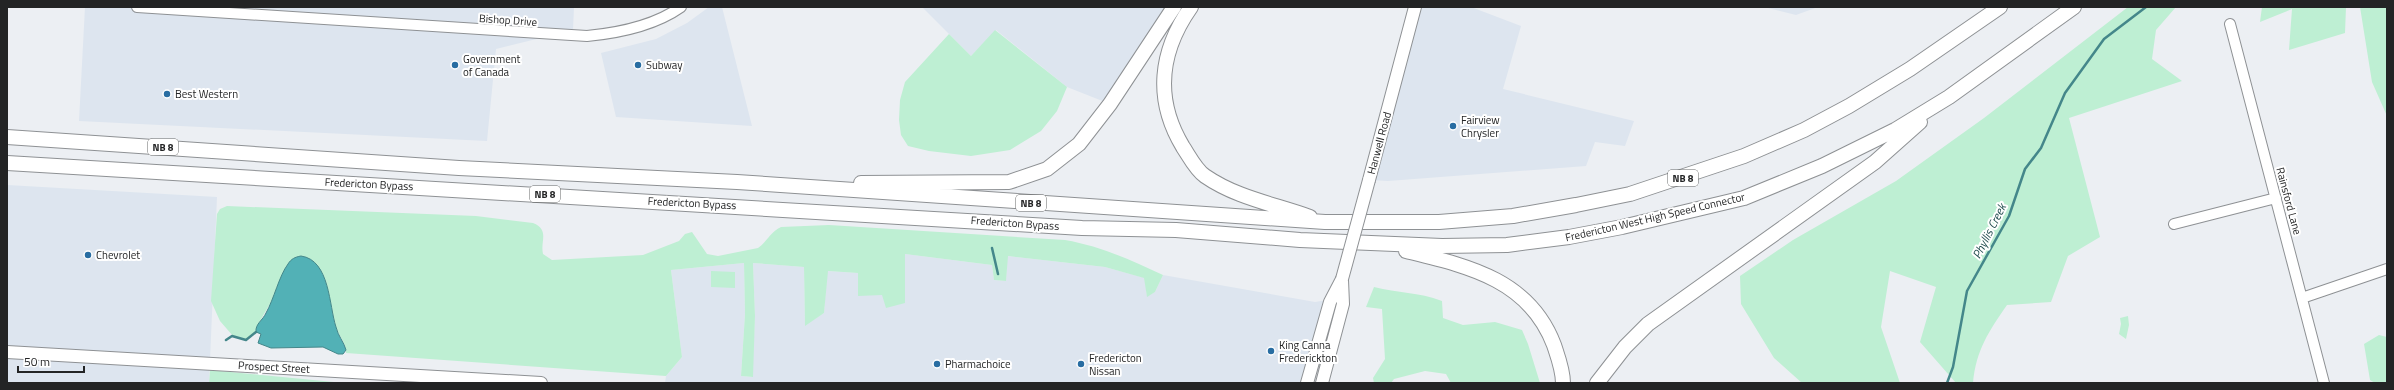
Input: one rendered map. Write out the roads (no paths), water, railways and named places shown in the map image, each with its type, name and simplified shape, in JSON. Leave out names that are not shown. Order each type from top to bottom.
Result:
[{"type":"highway","points":[[737,182],[994,183],[1009,182],[1047,169],[1079,144],[1110,104],[1174,7]]},
{"type":"highway","points":[[1191,7],[1180,24],[1172,43],[1165,64],[1163,86],[1167,106],[1178,140],[1189,158],[1203,175],[1250,199],[1325,222]]},
{"type":"highway","name":"NB 8","points":[[1325,222],[1439,222],[1513,216],[1630,194],[1690,176],[1751,153],[1804,130],[1849,106],[1910,69],[2000,7]]},
{"type":"highway","name":"Fredericton West High Speed Connector","points":[[1377,244],[1442,246],[1507,245],[1569,237],[1744,198],[1822,166],[1895,130],[1949,96],[2074,7]]},
{"type":"highway","points":[[1597,383],[1625,347],[1648,324],[1875,162],[1949,96]]},
{"type":"highway","name":"Fredericton Bypass","points":[[7,138],[459,168],[737,182],[1325,222]]},
{"type":"highway","name":"Fredericton Bypass","points":[[7,163],[1082,228],[1176,230],[1377,244]]},
{"type":"highway","points":[[1377,244],[1470,267],[1498,280],[1521,296],[1539,316],[1551,336],[1559,358],[1563,383]]},
{"type":"main road","name":"Hanwell Road","points":[[1307,383],[1330,302],[1342,279],[1414,7]]},
{"type":"main road","name":"Hanwell Road","points":[[1322,383],[1343,304],[1342,279]]},
{"type":"main road","name":"Prospect Street","points":[[7,352],[541,383]]},
{"type":"street","name":"Bishop Drive","points":[[137,7],[587,36],[609,34],[633,29],[681,7]]},
{"type":"street","name":"Rainsford Lane","points":[[2230,24],[2324,383]]},
{"type":"street","points":[[2174,224],[2276,198]]},
{"type":"street","points":[[2302,298],[2387,269]]},
{"type":"water","points":[[301,256],[311,259],[318,266],[323,275],[327,285],[337,330],[346,350],[343,354],[338,354],[323,347],[271,348],[258,343],[261,334],[256,332],[256,329],[269,307],[282,275],[290,261]]},
{"type":"waterway","name":"Phyllis Creek","points":[[1947,383],[1953,367],[1967,291],[2009,216],[2025,169],[2041,148],[2065,93],[2104,39],[2146,7]]},
{"type":"waterway","points":[[992,248],[998,274]]},
{"type":"waterway","points":[[226,340],[232,336],[246,340],[256,332]]},
{"type":"place","name":"Government of Canada","points":[[455,65]]},
{"type":"place","name":"Subway","points":[[638,65]]},
{"type":"place","name":"Best Western","points":[[167,94]]},
{"type":"place","name":"Fairview Chrysler","points":[[1453,126]]},
{"type":"place","name":"Chevrolet","points":[[88,255]]},
{"type":"place","name":"King Canna Frederickton","points":[[1271,351]]},
{"type":"place","name":"Pharmachoice","points":[[937,364]]},
{"type":"place","name":"Fredericton Nissan","points":[[1081,364]]}]
